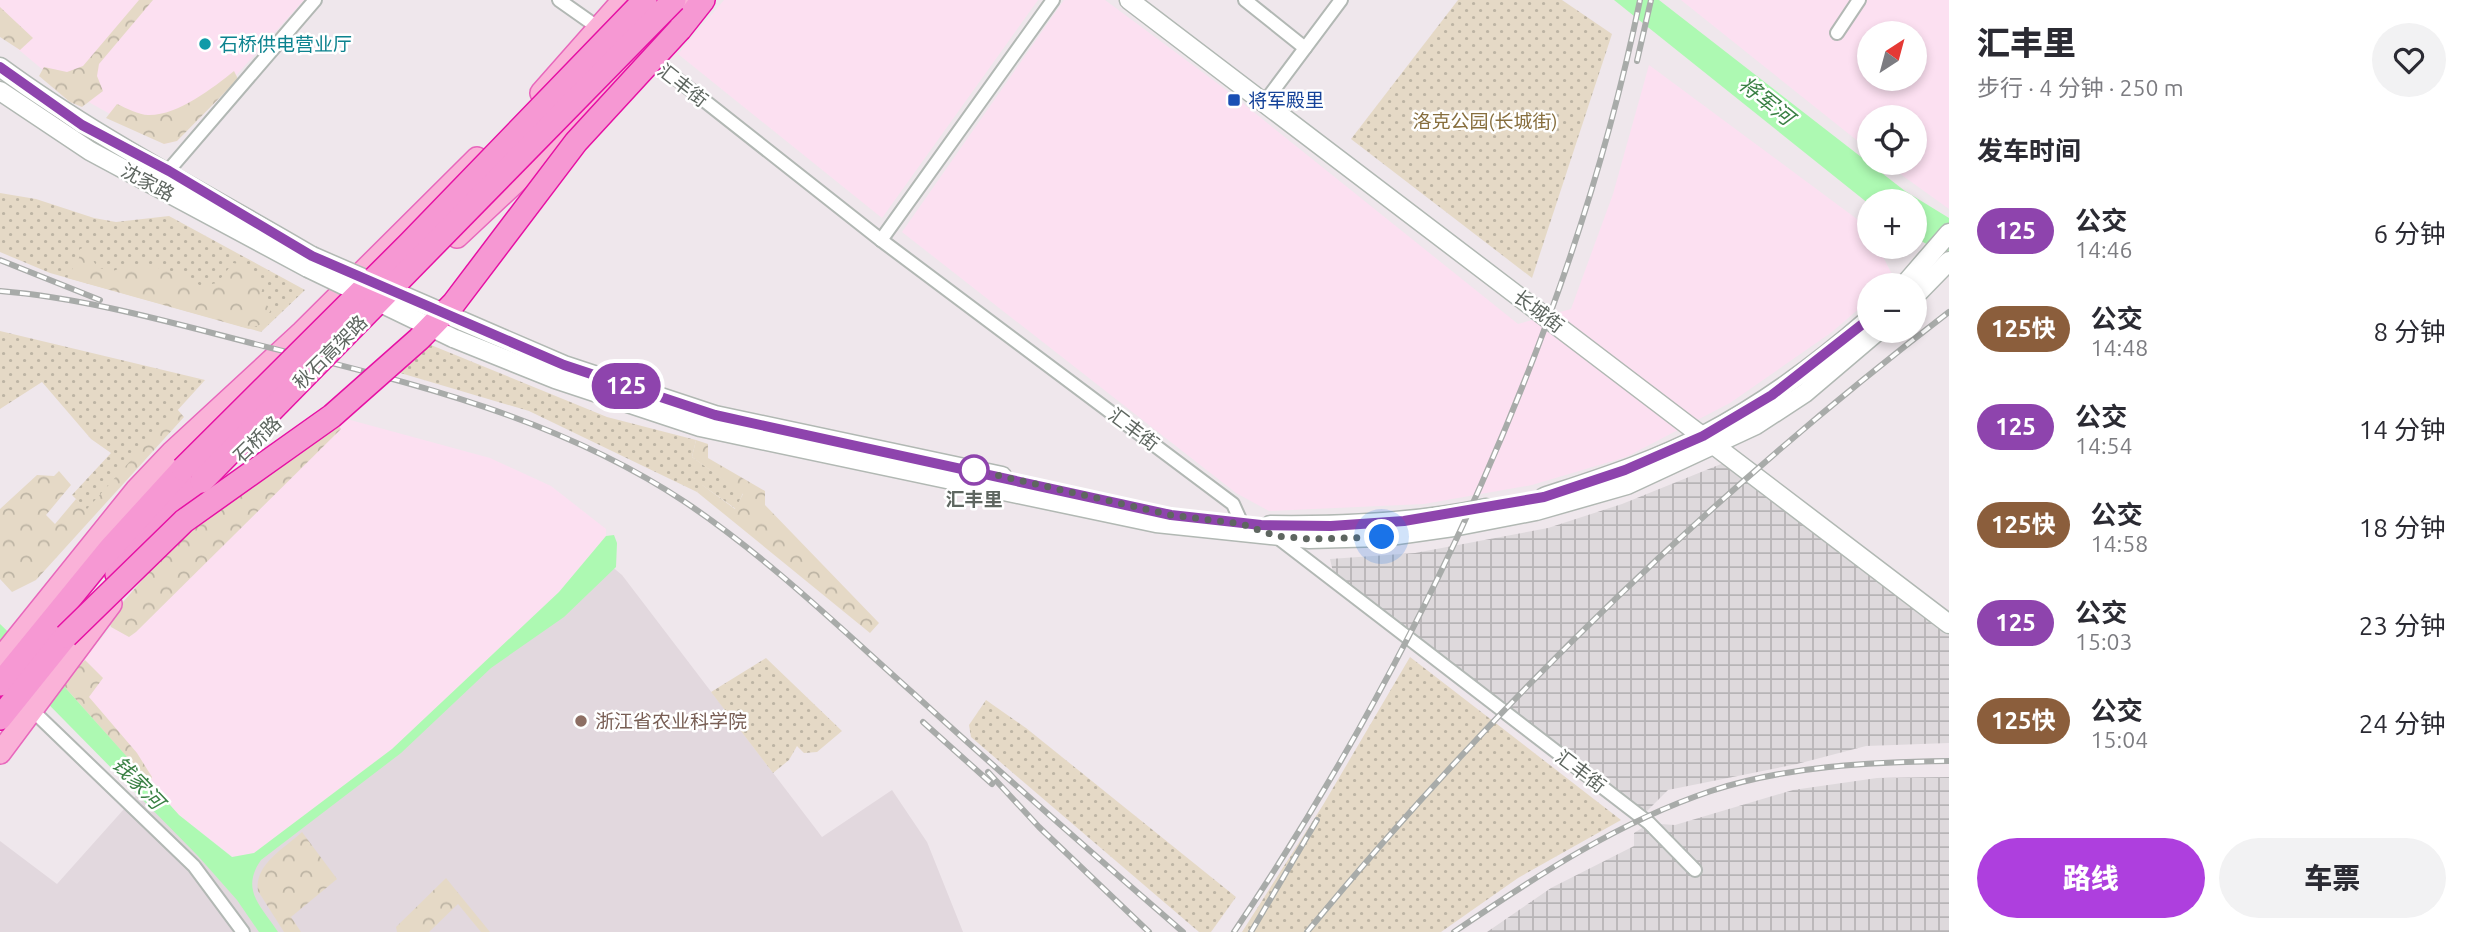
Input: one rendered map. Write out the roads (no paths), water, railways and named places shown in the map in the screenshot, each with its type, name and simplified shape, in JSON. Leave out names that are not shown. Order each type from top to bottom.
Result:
[{"type":"highway","name":"秋石高架路","points":[[0,684],[166,487],[419,234],[645,0]]},
{"type":"highway","name":"秋石高架路","points":[[0,718],[66,636],[186,498],[674,0]]},
{"type":"highway","points":[[66,636],[184,521],[332,416],[419,339],[454,303],[576,142],[680,29],[703,0]]},
{"type":"main road","points":[[0,659],[145,480],[351,285],[533,102],[623,0]]},
{"type":"main road","name":"石桥路","points":[[0,753],[82,638],[222,472],[480,215],[566,135],[691,0]]},
{"type":"main road","name":"长城街","points":[[1129,0],[1949,624]]},
{"type":"main road","name":"沈家路","points":[[0,67],[82,125],[169,171],[310,262]]},
{"type":"main road","name":"沈家路","points":[[5,96],[155,187],[310,262],[453,338],[555,379],[700,427],[1156,523],[1309,539],[1382,537],[1524,513],[1628,485],[1709,441]]},
{"type":"main road","points":[[1927,280],[1940,262],[1949,233]]},
{"type":"main road","points":[[310,262],[462,321],[564,365],[715,415],[1171,515],[1242,524],[1331,526],[1404,521],[1468,512],[1556,493],[1756,425],[1805,393],[1864,343]]},
{"type":"main road","points":[[1923,273],[1940,262]]},
{"type":"main road","points":[[1709,441],[1857,328]]},
{"type":"street","points":[[155,187],[315,0]]},
{"type":"street","name":"汇丰街","points":[[559,0],[598,29],[643,53],[881,240],[1233,503],[1242,524],[1276,536],[1649,822],[1695,870]]},
{"type":"street","points":[[881,240],[1053,0]]},
{"type":"street","points":[[1245,0],[1305,48]]},
{"type":"street","points":[[1264,103],[1341,0]]},
{"type":"street","points":[[1837,33],[1859,0]]},
{"type":"street","points":[[34,706],[194,866],[243,932]]},
{"type":"water","name":"将军河","points":[[1614,0],[1659,0],[1857,154],[1857,175],[1884,175],[1902,189],[1857,189],[1857,194]]},
{"type":"water","points":[[1927,204],[1949,218],[1949,258],[1927,244]]},
{"type":"water","name":"钱家河","points":[[614,535],[617,543],[616,567],[564,617],[491,668],[401,753],[261,860],[252,880],[255,898],[278,932],[259,932],[237,900],[198,856],[0,655],[0,624],[62,684],[179,815],[232,857],[254,853],[392,749],[559,592],[606,536]]},
{"type":"railway","points":[[1234,932],[1302,827],[1366,716],[1426,602],[1481,484],[1531,364],[1575,243],[1611,121],[1640,0]]},
{"type":"railway","points":[[1637,61],[1651,0]]},
{"type":"railway","points":[[0,260],[100,300]]},
{"type":"railway","points":[[0,291],[64,299],[127,312],[364,371],[530,423],[635,472],[685,502],[774,569],[1183,932]]},
{"type":"railway","points":[[1307,932],[1454,764],[1610,604],[1776,453],[1861,381],[1949,312]]},
{"type":"railway","points":[[923,722],[992,784]]},
{"type":"railway","points":[[1454,932],[1578,852],[1643,818],[1711,791],[1769,776],[1829,767],[1949,761]]},
{"type":"railway","points":[[988,772],[1039,827],[1149,932]]},
{"type":"railway","points":[[1251,932],[1317,820]]},
{"type":"place","name":"石桥供电营业厅","points":[[205,44]]},
{"type":"place","name":"将军殿里","points":[[1234,100]]},
{"type":"place","name":"汇丰里","points":[[974,470]]},
{"type":"place","name":"浙江省农业科学院","points":[[581,721]]},
{"type":"park label","name":"洛克公园(长城街)","points":[[1485,121]]}]
